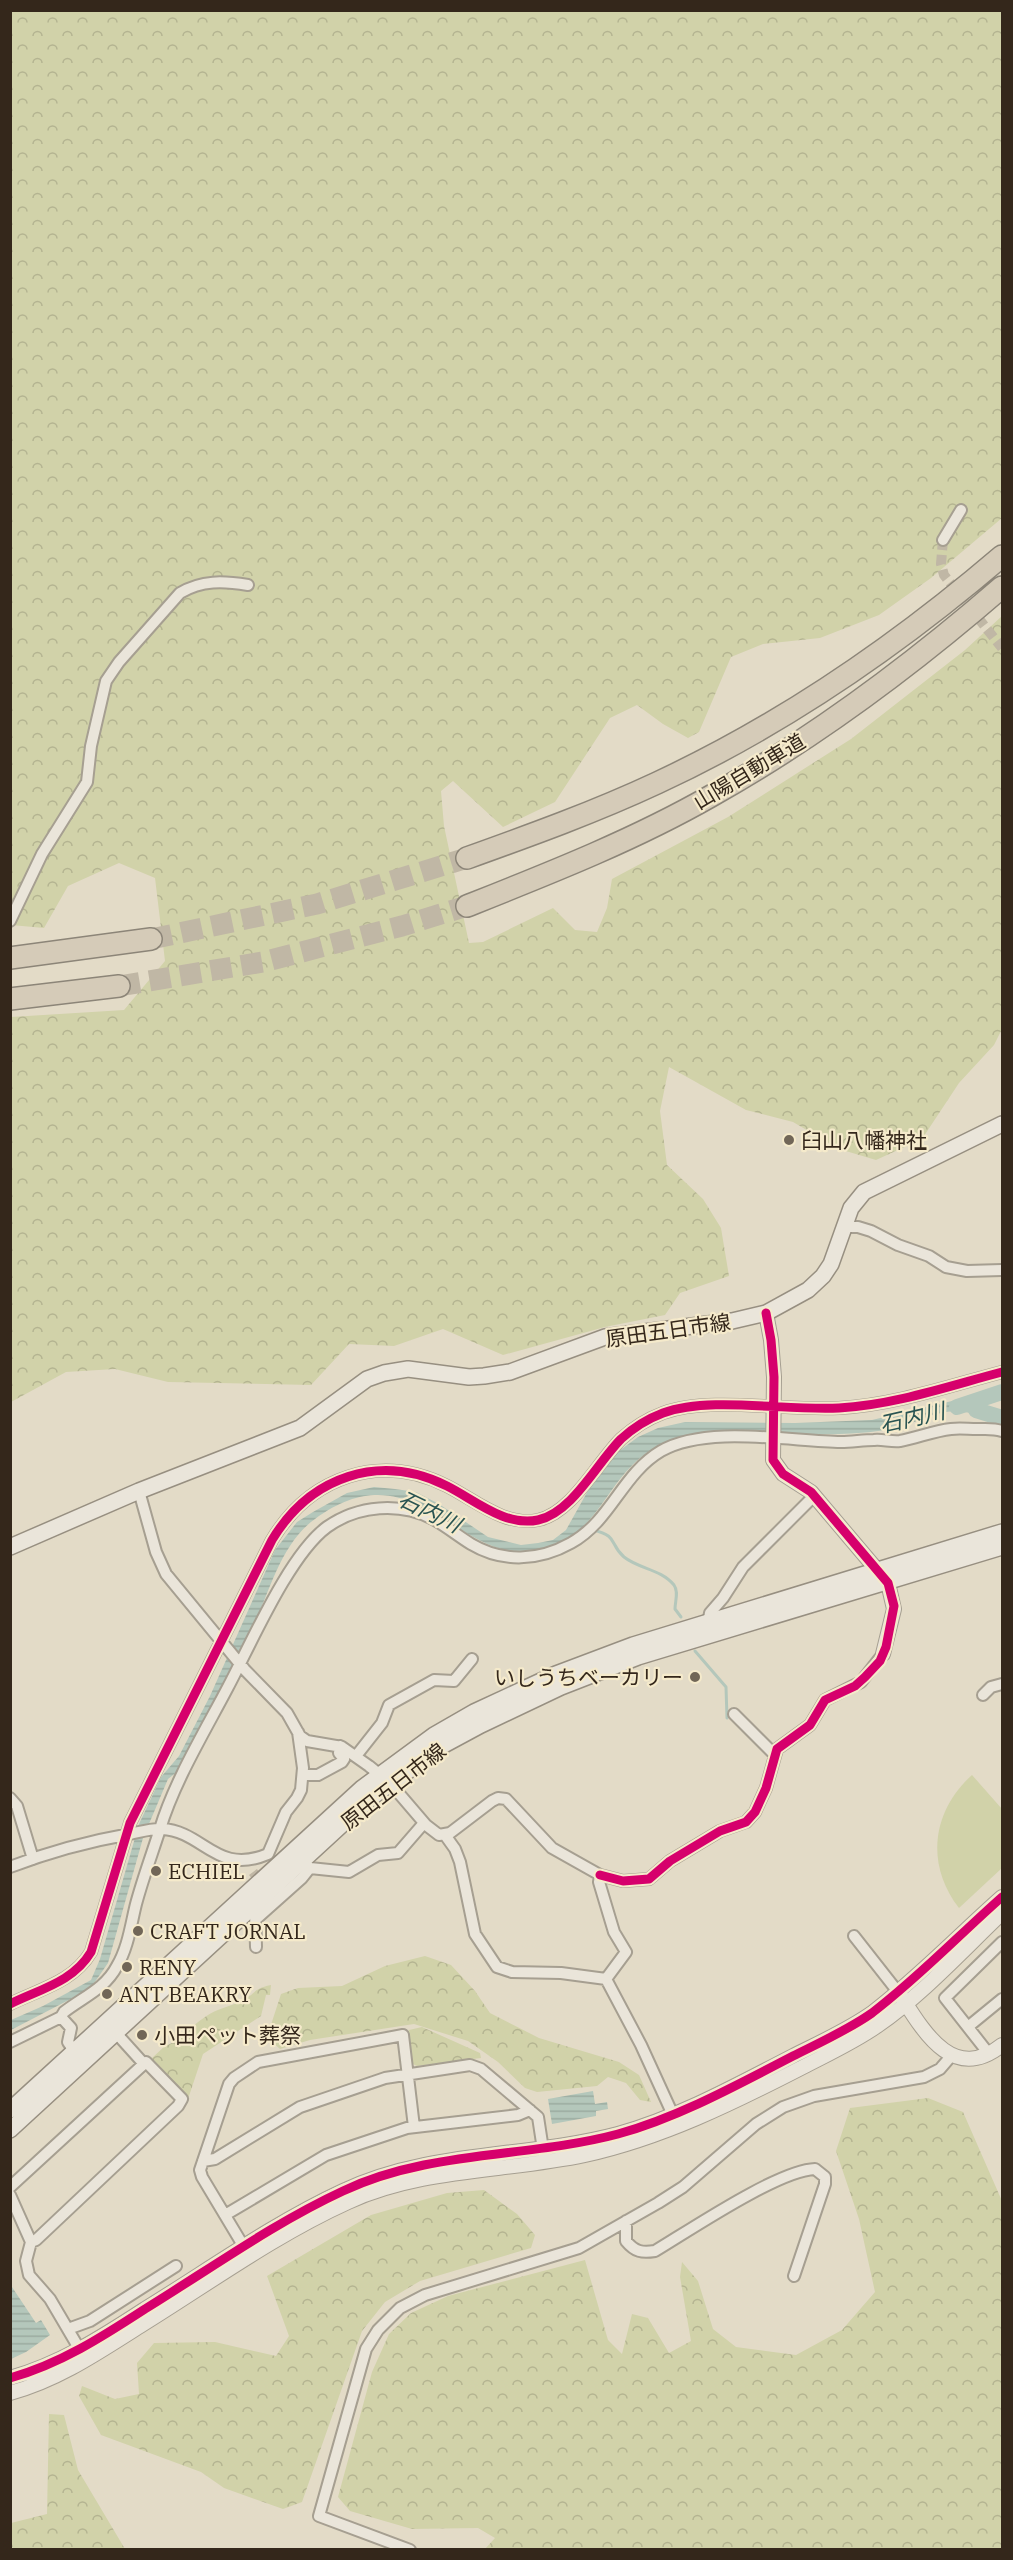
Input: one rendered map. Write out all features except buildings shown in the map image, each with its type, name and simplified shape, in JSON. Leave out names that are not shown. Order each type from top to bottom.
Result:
[{"type":"highway","name":"山陽自動車道","points":[[467,858],[586,814],[659,782],[774,720],[831,686],[893,642],[1002,556]]},
{"type":"highway","name":"山陽自動車道","points":[[467,906],[592,855],[712,796],[843,713],[918,658],[1002,587]]},
{"type":"highway","points":[[10,958],[151,939]]},
{"type":"highway","points":[[10,999],[119,986]]},
{"type":"main road","name":"原田五日市線","points":[[10,1547],[139,1491],[300,1428],[367,1379],[384,1372],[408,1369],[469,1377],[510,1372],[604,1337],[732,1321],[766,1313],[808,1290],[823,1276],[831,1264],[851,1208],[864,1192],[1002,1124]]},
{"type":"main road","name":"原田五日市線","points":[[10,2110],[74,2051],[249,1908],[306,1865],[385,1778],[481,1725],[593,1674],[1002,1532]]},
{"type":"main road","name":"原田五日市線","points":[[10,2130],[116,2033],[385,1778],[434,1735],[556,1674],[633,1645],[882,1575],[1002,1547]]},
{"type":"street","points":[[943,540],[961,510]]},
{"type":"street","points":[[10,921],[42,854],[87,782],[91,746],[106,681],[118,662],[180,593],[192,586],[210,582],[248,585]]},
{"type":"street","points":[[843,1227],[858,1227],[871,1231],[897,1245],[929,1256],[946,1267],[967,1271],[1002,1270]]},
{"type":"street","points":[[445,1835],[492,1801],[498,1798],[506,1799],[552,1848],[600,1875],[618,1880],[649,1879],[670,1861],[720,1831],[746,1822],[755,1812],[766,1788],[774,1754],[813,1722],[825,1700],[861,1682],[883,1654],[894,1606],[882,1575],[814,1496],[776,1466],[773,1460],[772,1349],[766,1313]]},
{"type":"street","points":[[10,2004],[70,1976],[85,1961],[94,1942],[128,1834],[280,1526],[303,1500],[332,1482],[365,1472],[382,1470],[416,1474],[447,1486],[508,1518],[533,1521],[549,1517],[563,1508],[622,1438],[647,1420],[676,1409],[692,1406],[773,1409],[871,1405],[1002,1372]]},
{"type":"street","points":[[10,2042],[61,2017],[64,2012],[92,1995],[106,1982],[118,1965],[159,1829],[194,1753],[276,1596],[308,1546],[328,1527],[353,1514],[380,1508],[408,1510],[434,1519],[467,1542],[490,1553],[515,1558],[541,1556],[571,1543],[590,1530],[605,1514],[640,1466],[663,1449],[683,1441],[705,1437],[773,1437],[896,1441],[950,1429],[991,1428],[1002,1431]]},
{"type":"street","points":[[139,1491],[156,1552],[165,1574],[239,1663],[288,1713],[298,1732],[307,1741],[340,1746],[356,1756],[385,1778],[434,1833],[445,1835],[455,1849],[460,1862],[475,1934],[497,1967],[512,1972],[561,1973],[606,1979]]},
{"type":"street","points":[[708,1623],[708,1615],[724,1596],[741,1569],[814,1496]]},
{"type":"street","points":[[356,1756],[382,1723],[389,1705],[431,1681],[454,1681],[472,1659]]},
{"type":"street","points":[[983,1695],[991,1687],[1002,1684]]},
{"type":"street","points":[[734,1714],[774,1754]]},
{"type":"street","points":[[10,1867],[128,1834],[159,1829],[181,1832],[213,1853],[251,1867],[270,1852],[286,1812],[299,1794],[303,1775],[298,1732]]},
{"type":"street","points":[[303,1775],[318,1775],[342,1762],[344,1759],[339,1753],[340,1746]]},
{"type":"street","points":[[10,1798],[17,1806],[33,1859]]},
{"type":"street","points":[[256,1947],[249,1908],[277,1900],[306,1865],[349,1872],[378,1855],[393,1855],[401,1850],[424,1823]]},
{"type":"street","points":[[600,1875],[599,1882],[612,1928],[626,1952],[606,1979]]},
{"type":"street","points":[[10,2378],[58,2362],[80,2350],[298,2213],[367,2181],[434,2163],[621,2147],[665,2132],[780,2078],[876,2027],[1002,1897]]},
{"type":"street","points":[[10,2393],[63,2373],[304,2224],[350,2201],[402,2182],[544,2155],[618,2134],[673,2115],[902,1998],[1002,1913]]},
{"type":"street","points":[[854,1936],[933,2041],[952,2055],[967,2059],[989,2054],[1002,2045]]},
{"type":"street","points":[[989,2054],[945,1998],[1002,1942]]},
{"type":"street","points":[[606,1979],[641,2045],[673,2115]]},
{"type":"street","points":[[969,2026],[1002,1999]]},
{"type":"street","points":[[61,2017],[71,2028],[68,2042],[74,2051]]},
{"type":"street","points":[[80,2350],[50,2299],[29,2275],[26,2261],[32,2242],[178,2106],[182,2099],[146,2062],[144,2064],[116,2033]]},
{"type":"street","points":[[244,2247],[200,2174],[230,2082],[256,2063],[403,2035],[414,2127]]},
{"type":"street","points":[[410,2550],[319,2516],[366,2349],[400,2308],[425,2295],[579,2248],[683,2187],[756,2124],[783,2107],[814,2096],[924,2076],[940,2069],[952,2055]]},
{"type":"street","points":[[10,2187],[144,2064]]},
{"type":"street","points":[[203,2161],[215,2159],[297,2109],[384,2078],[470,2066],[478,2067],[539,2119],[544,2155]]},
{"type":"street","points":[[225,2215],[320,2157],[414,2127],[518,2115],[530,2110]]},
{"type":"street","points":[[626,2221],[626,2241],[633,2249],[643,2253],[655,2251],[754,2192],[805,2169],[815,2169],[825,2178],[825,2184],[794,2276]]},
{"type":"street","points":[[10,2195],[32,2242]]},
{"type":"street","points":[[68,2329],[90,2321],[176,2266]]},
{"type":"green space","points":[[11,11],[1002,11],[1002,518],[931,578],[879,615],[820,638],[763,644],[731,657],[699,732],[688,738],[663,724],[637,705],[610,718],[555,802],[503,827],[453,781],[441,791],[444,826],[469,943],[483,942],[553,908],[575,930],[597,932],[607,908],[612,879],[728,817],[851,739],[965,650],[1002,616],[1002,1029],[994,1045],[959,1083],[922,1139],[876,1160],[839,1149],[793,1122],[746,1110],[669,1067],[660,1111],[667,1165],[703,1199],[721,1228],[729,1276],[680,1293],[665,1315],[605,1327],[503,1355],[443,1329],[394,1346],[349,1344],[311,1385],[168,1382],[115,1369],[66,1372],[11,1402],[11,1017],[124,1010],[165,961],[155,878],[119,863],[68,886],[44,928],[11,925]]},
{"type":"green space","points":[[972,1775],[1002,1809],[1002,1868],[959,1908],[941,1874],[938,1838],[941,1821],[948,1805]]},
{"type":"green space","points":[[425,1956],[451,1965],[475,1991],[490,2013],[539,2038],[619,2062],[639,2075],[651,2102],[640,2100],[626,2083],[608,2077],[597,2086],[537,2092],[525,2088],[498,2062],[468,2041],[414,2024],[310,2040],[280,2049],[267,2037],[281,1994],[298,1988],[342,1986],[385,1966]]},
{"type":"green space","points":[[271,1985],[270,1995],[266,1995],[261,2016],[203,2054],[188,2099],[151,2059],[200,2020]]},
{"type":"green space","points":[[422,2027],[480,2053],[481,2058],[417,2066],[411,2063],[407,2033],[409,2030]]},
{"type":"green space","points":[[928,2098],[963,2112],[1002,2201],[1002,2549],[485,2549],[495,2538],[478,2528],[412,2529],[350,2511],[338,2497],[372,2372],[389,2334],[411,2313],[448,2296],[585,2260],[608,2340],[622,2354],[632,2314],[648,2318],[669,2353],[691,2341],[680,2277],[682,2262],[698,2281],[713,2329],[736,2347],[796,2355],[842,2330],[875,2292],[859,2219],[836,2151],[850,2108]]},
{"type":"green space","points":[[484,2190],[517,2214],[535,2235],[531,2248],[420,2281],[385,2302],[362,2331],[302,2502],[283,2509],[224,2488],[201,2472],[101,2435],[79,2396],[82,2386],[115,2399],[139,2394],[137,2363],[154,2343],[215,2342],[276,2356],[289,2336],[267,2276],[371,2215],[447,2193]]},
{"type":"green space","points":[[49,2414],[64,2415],[78,2470],[125,2549],[11,2549],[11,2523],[47,2514]]},
{"type":"water","points":[[973,1396],[1002,1422],[953,1411],[901,1427],[871,1432],[707,1433],[676,1438],[648,1452],[634,1464],[577,1533],[562,1543],[543,1550],[513,1552],[486,1543],[410,1501],[382,1495],[351,1500],[315,1519],[303,1529],[284,1556],[251,1632],[178,1771],[168,1779],[143,1838],[108,1963],[90,1989],[11,2030],[11,2020],[91,1980],[100,1959],[139,1824],[161,1777],[179,1756],[210,1696],[275,1550],[297,1522],[347,1493],[374,1487],[416,1492],[439,1504],[488,1537],[521,1545],[538,1543],[553,1540],[566,1530],[590,1487],[619,1451],[638,1437],[658,1428],[685,1422],[795,1423],[872,1420]]},
{"type":"water","points":[[593,2091],[595,2104],[607,2102],[608,2109],[596,2111],[596,2116],[552,2124],[548,2099]]},
{"type":"water","points":[[10,2284],[36,2323],[41,2320],[50,2335],[26,2352],[11,2359]]},
{"type":"waterway","points":[[957,1407],[1002,1392]]},
{"type":"waterway","name":"石内川","points":[[976,1410],[1002,1418]]},
{"type":"waterway","points":[[593,1530],[607,1535],[619,1552],[630,1561],[669,1580],[674,1585],[677,1594],[675,1609],[681,1617]]},
{"type":"waterway","points":[[695,1651],[726,1687],[727,1718]]},
{"type":"tunnel","points":[[943,540],[941,564],[944,575],[1002,648]]},
{"type":"tunnel","points":[[151,939],[317,904],[467,858]]},
{"type":"tunnel","points":[[119,986],[263,962],[402,926],[467,906]]},
{"type":"tunnel","points":[[253,1872],[264,1886]]},
{"type":"cycle path","points":[[600,1875],[623,1881],[649,1879],[670,1861],[720,1831],[746,1822],[755,1812],[766,1788],[777,1749],[810,1725],[825,1700],[855,1686],[865,1677],[880,1661],[886,1647],[894,1606],[888,1583],[811,1492],[783,1474],[773,1460],[774,1377],[766,1313]]},
{"type":"cycle path","points":[[10,2004],[65,1978],[75,1971],[91,1952],[130,1823],[272,1540],[288,1518],[306,1500],[326,1486],[348,1477],[372,1472],[396,1471],[422,1476],[447,1486],[502,1516],[514,1520],[538,1520],[562,1508],[573,1498],[621,1439],[646,1421],[663,1413],[703,1405],[818,1408],[860,1406],[921,1394],[1002,1372]]},
{"type":"cycle path","points":[[10,2378],[80,2349],[242,2247],[292,2217],[343,2191],[410,2168],[444,2161],[584,2142],[618,2134],[663,2119],[707,2100],[833,2036],[872,2013],[922,1971],[1002,1897]]},
{"type":"place","name":"臼山八幡神社","points":[[789,1140]]},
{"type":"place","name":"いしうちベーカリー","points":[[695,1677]]},
{"type":"place","name":"ECHIEL","points":[[156,1871]]},
{"type":"place","name":"CRAFT JORNAL","points":[[138,1931]]},
{"type":"place","name":"RENY","points":[[127,1967]]},
{"type":"place","name":"ANT BEAKRY","points":[[107,1994]]},
{"type":"place","name":"小田ペット葬祭","points":[[142,2035]]}]
